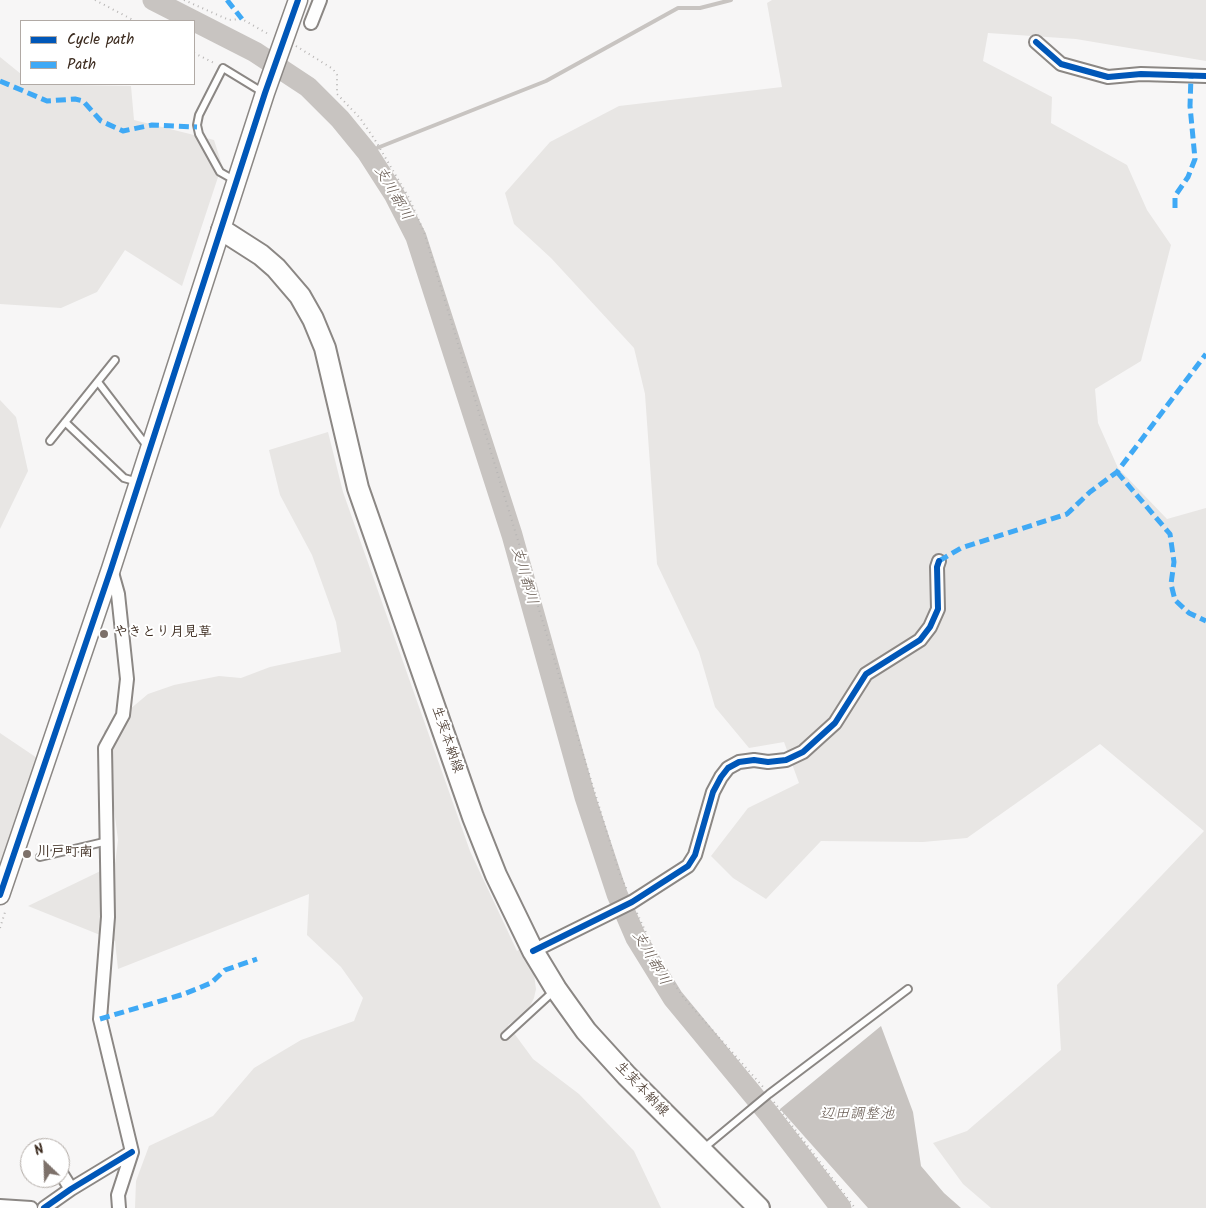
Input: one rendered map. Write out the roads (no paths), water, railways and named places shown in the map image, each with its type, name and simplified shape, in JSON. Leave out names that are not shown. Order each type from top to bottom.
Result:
[{"type":"main road","name":"生実本納線","points":[[222,230],[261,255],[276,268],[300,296],[313,319],[325,348],[358,488],[473,817],[496,875],[533,951],[556,989],[586,1030],[615,1063],[759,1208]]},
{"type":"street","points":[[0,895],[111,569],[283,41],[297,3],[315,12]]},
{"type":"street","points":[[1036,42],[1061,64],[1108,77],[1141,74],[1206,76]]},
{"type":"street","points":[[533,951],[630,903],[688,866],[695,855],[712,792],[728,768],[739,762],[786,760],[803,752],[835,723],[866,674],[920,640],[930,627],[938,609],[937,567],[939,561]]},
{"type":"street","points":[[111,569],[118,594],[127,679],[123,716],[105,748],[108,916],[100,1019],[132,1152],[118,1195],[119,1208]]},
{"type":"street","points":[[44,1208],[71,1189],[132,1152]]},
{"type":"street","points":[[0,1206],[31,1208]]},
{"type":"lane","points":[[238,181],[220,172],[199,134],[197,125],[199,115],[223,68],[265,93]]},
{"type":"lane","points":[[50,441],[115,360]]},
{"type":"lane","points":[[98,382],[150,450]]},
{"type":"lane","points":[[65,422],[124,478],[139,482]]},
{"type":"lane","points":[[40,857],[108,841]]},
{"type":"lane","points":[[506,1036],[556,989]]},
{"type":"lane","points":[[702,1150],[769,1094],[908,989]]},
{"type":"water","name":"辺田調整池","points":[[881,1026],[913,1112],[921,1166],[944,1193],[961,1208],[868,1208],[780,1109]]},
{"type":"waterway","name":"支川都川","points":[[153,0],[192,20]]},
{"type":"waterway","points":[[367,152],[546,81],[678,8],[700,8],[731,0]]},
{"type":"waterway","name":"支川都川","points":[[195,21],[255,52],[308,87],[340,119],[367,152],[394,194],[416,237],[512,535],[585,797],[617,894],[636,938],[673,998],[768,1113],[841,1208]]},
{"type":"place","name":"やきとり月見草","points":[[104,634]]},
{"type":"place","name":"川戸町南","points":[[27,854]]}]
